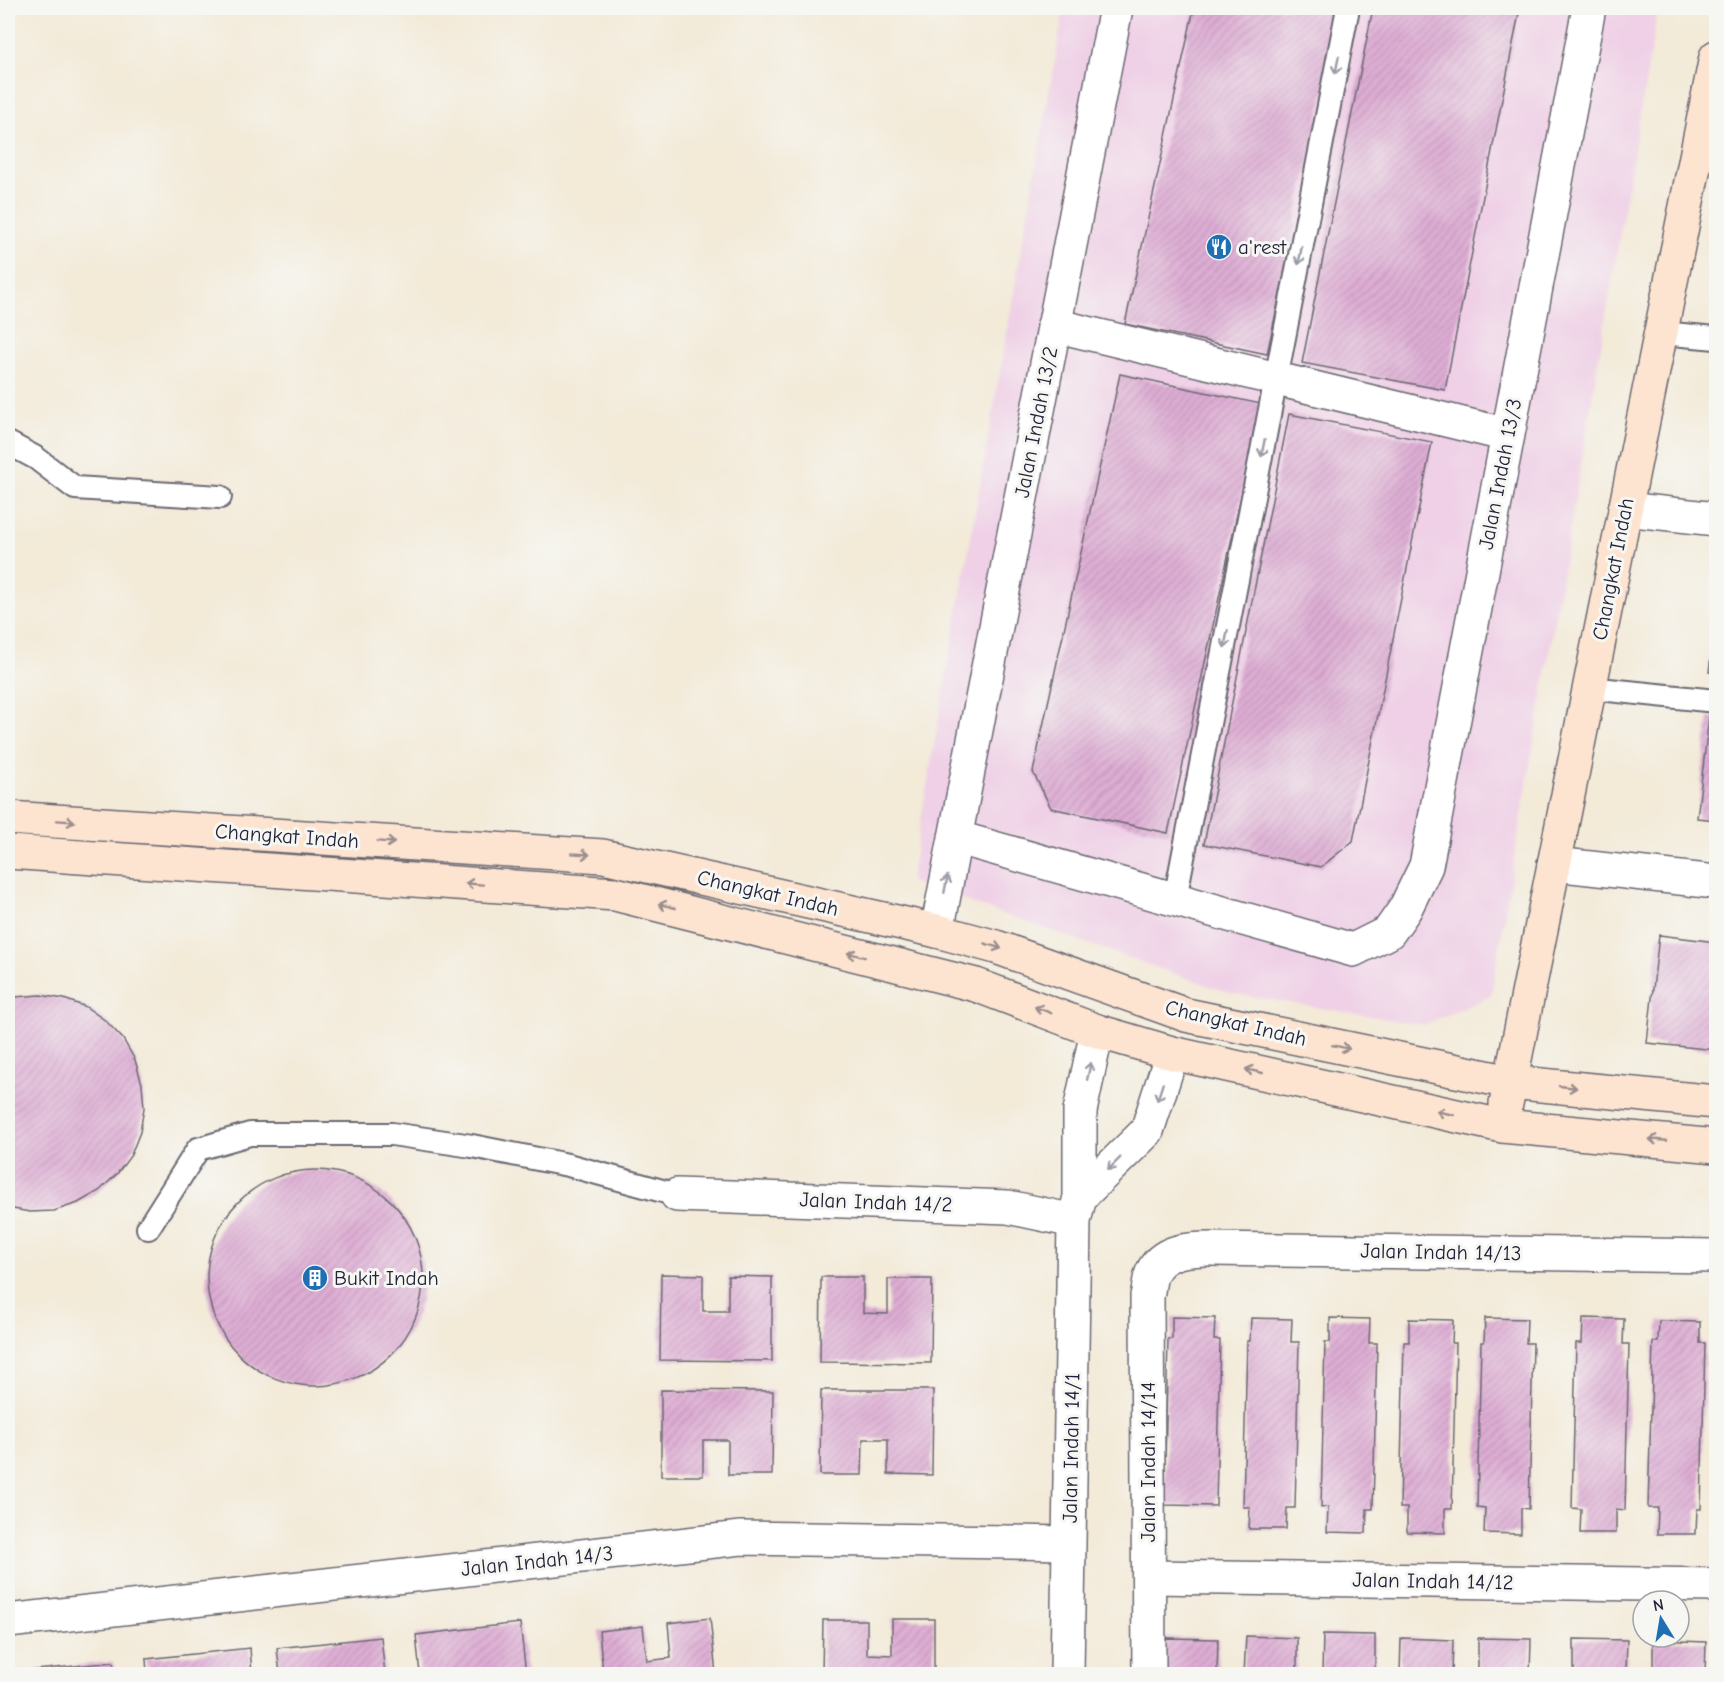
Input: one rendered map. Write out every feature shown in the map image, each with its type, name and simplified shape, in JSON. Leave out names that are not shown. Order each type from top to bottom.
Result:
[{"type":"street","name":"Jalan Indah 13/2","points":[[937,931],[1116,8]]},
{"type":"street","name":"Jalan Indah 13/3","points":[[1175,899],[1353,950],[1389,932],[1405,909],[1426,866],[1588,8]]},
{"type":"street","name":"Changkat Indah","points":[[1502,1126],[1661,333],[1707,153],[1716,57]]},
{"type":"street","points":[[1054,325],[1508,435]]},
{"type":"street","points":[[1625,509],[1716,519]]},
{"type":"street","name":"Changkat Indah","points":[[8,818],[603,856],[937,931],[996,947],[1186,1015],[1510,1082],[1716,1101]]},
{"type":"street","points":[[956,837],[1175,899]]},
{"type":"street","name":"Changkat Indah","points":[[8,852],[615,894],[976,985],[1097,1031],[1172,1053],[1502,1126],[1716,1146]]},
{"type":"street","points":[[1554,864],[1716,882]]},
{"type":"street","name":"Jalan Indah 14/1","points":[[1067,1674],[1080,1112],[1097,1031]]},
{"type":"street","points":[[1077,1209],[1147,1131],[1172,1053]]},
{"type":"street","name":"Jalan Indah 14/2","points":[[676,1195],[1077,1209]]},
{"type":"street","name":"Jalan Indah 14/13","points":[[1166,1256],[1188,1250],[1210,1249],[1716,1256]]},
{"type":"street","name":"Jalan Indah 14/14","points":[[1149,1674],[1147,1296],[1152,1272],[1166,1256]]},
{"type":"street","name":"Jalan Indah 14/3","points":[[8,1621],[741,1538],[1069,1543]]},
{"type":"street","name":"Jalan Indah 14/12","points":[[1149,1577],[1716,1585]]},
{"type":"lane","points":[[1175,899],[1348,8]]},
{"type":"lane","points":[[1661,333],[1716,338]]},
{"type":"lane","points":[[8,442],[36,458],[75,488],[220,497]]},
{"type":"lane","points":[[1589,687],[1716,701]]},
{"type":"lane","points":[[148,1228],[198,1149],[250,1134],[392,1134],[472,1146],[568,1165],[676,1195]]},
{"type":"shaded area","points":[[1064,8],[1658,8],[1491,996],[1424,1025],[1230,993],[910,882]]},
{"type":"building","points":[[1194,8],[1342,8],[1267,354],[1125,324]]},
{"type":"building","points":[[1373,8],[1520,8],[1445,390],[1302,363]]},
{"type":"building","points":[[1120,374],[1261,404],[1168,833],[1051,808],[1033,772]]},
{"type":"building","points":[[1289,414],[1432,442],[1353,841],[1321,867],[1204,844]]},
{"type":"building","points":[[1716,623],[1716,673],[1709,672]]},
{"type":"building","points":[[1709,717],[1716,718],[1716,820],[1697,818]]},
{"type":"building","points":[[1659,935],[1716,942],[1716,1050],[1647,1043]]},
{"type":"building","points":[[40,995],[64,999],[86,1007],[106,1021],[123,1039],[135,1060],[142,1084],[144,1108],[140,1132],[131,1155],[117,1174],[99,1191],[78,1203],[54,1211],[30,1212],[8,1208],[8,999]]},
{"type":"building","name":"Bukit Indah","points":[[304,1170],[326,1170],[346,1174],[366,1182],[392,1201],[415,1236],[423,1267],[423,1289],[415,1320],[392,1355],[366,1374],[346,1382],[326,1386],[304,1386],[284,1382],[264,1374],[246,1362],[231,1347],[219,1329],[211,1309],[207,1289],[207,1267],[211,1247],[219,1227],[231,1209],[246,1194],[264,1182],[284,1174]]},
{"type":"building","points":[[661,1274],[703,1275],[703,1311],[728,1311],[728,1276],[772,1277],[772,1361],[660,1360]]},
{"type":"building","points":[[821,1277],[863,1277],[863,1313],[888,1314],[888,1279],[932,1279],[931,1363],[820,1362]]},
{"type":"building","points":[[1172,1317],[1215,1318],[1214,1340],[1220,1340],[1216,1506],[1164,1505],[1168,1339],[1172,1339]]},
{"type":"building","points":[[1251,1318],[1292,1319],[1291,1342],[1299,1342],[1295,1508],[1287,1508],[1286,1529],[1249,1529],[1250,1507],[1243,1507],[1247,1341],[1250,1341]]},
{"type":"building","points":[[1330,1318],[1370,1319],[1369,1343],[1377,1343],[1373,1509],[1367,1509],[1366,1533],[1327,1532],[1328,1507],[1321,1508],[1325,1342],[1330,1342]]},
{"type":"building","points":[[1485,1318],[1527,1319],[1526,1343],[1533,1343],[1529,1509],[1521,1508],[1521,1534],[1484,1533],[1485,1508],[1477,1507],[1481,1342],[1484,1342]]},
{"type":"building","points":[[1583,1318],[1624,1319],[1623,1344],[1629,1344],[1625,1510],[1616,1509],[1616,1533],[1580,1533],[1581,1509],[1572,1508],[1576,1343],[1582,1343]]},
{"type":"building","points":[[1409,1319],[1453,1320],[1452,1343],[1456,1343],[1452,1509],[1445,1509],[1445,1533],[1407,1532],[1407,1508],[1400,1508],[1404,1342],[1409,1342]]},
{"type":"building","points":[[1659,1321],[1700,1322],[1700,1343],[1705,1343],[1701,1509],[1697,1509],[1696,1534],[1657,1534],[1658,1508],[1648,1508],[1653,1342],[1658,1342]]},
{"type":"building","points":[[661,1390],[773,1391],[772,1475],[728,1475],[728,1440],[703,1440],[703,1476],[661,1476]]},
{"type":"building","points":[[821,1390],[933,1390],[932,1475],[888,1474],[888,1439],[863,1439],[862,1475],[820,1475]]},
{"type":"building","points":[[710,1618],[716,1674],[603,1674],[599,1631],[643,1626],[647,1661],[671,1658],[668,1623]]},
{"type":"building","points":[[892,1619],[934,1619],[934,1674],[822,1674],[823,1620],[867,1620],[867,1654],[892,1655]]},
{"type":"building","points":[[520,1623],[526,1674],[420,1674],[416,1635]]},
{"type":"building","points":[[1323,1634],[1375,1635],[1375,1674],[1322,1674]]},
{"type":"building","points":[[1246,1636],[1297,1638],[1297,1674],[1244,1674]]},
{"type":"building","points":[[381,1637],[385,1674],[280,1674],[277,1648]]},
{"type":"building","points":[[1165,1638],[1218,1639],[1217,1674],[1164,1674]]},
{"type":"building","points":[[1401,1638],[1453,1640],[1452,1674],[1400,1674]]},
{"type":"building","points":[[1478,1638],[1531,1639],[1530,1674],[1478,1674]]},
{"type":"building","points":[[1574,1639],[1627,1640],[1626,1674],[1574,1674]]},
{"type":"building","points":[[1691,1641],[1706,1642],[1705,1674],[1653,1674],[1653,1649],[1691,1649]]},
{"type":"building","points":[[250,1648],[252,1674],[147,1674],[146,1659]]},
{"type":"building","points":[[113,1662],[115,1674],[8,1674],[8,1673]]},
{"type":"place","name":"a'rest","points":[[1219,247]]},
{"type":"place","name":"Bukit Indah","points":[[315,1278]]}]
